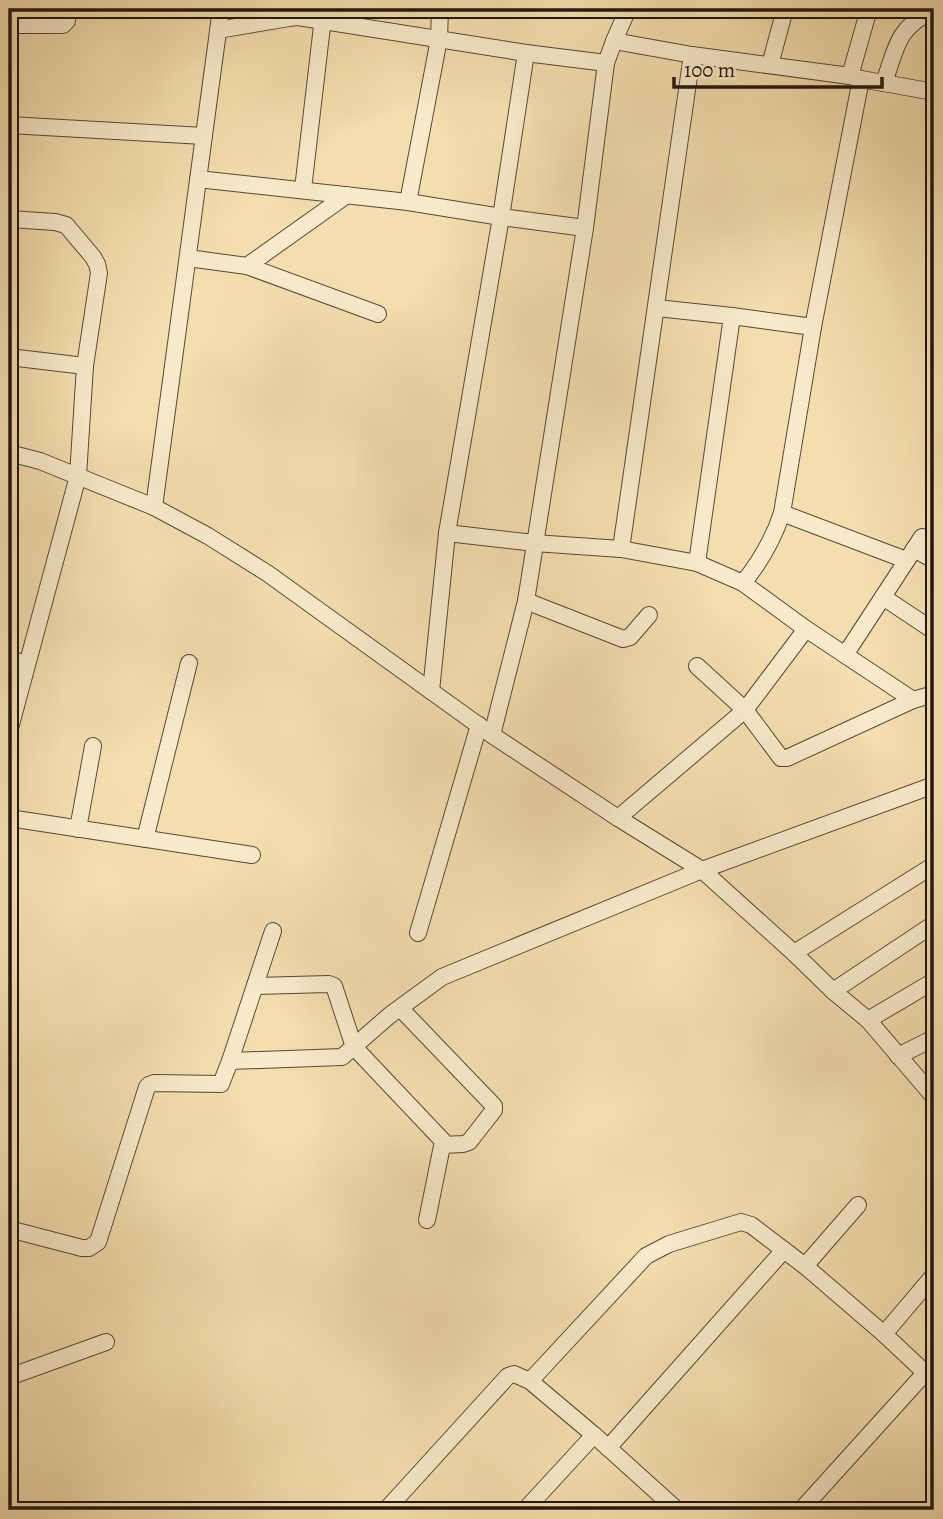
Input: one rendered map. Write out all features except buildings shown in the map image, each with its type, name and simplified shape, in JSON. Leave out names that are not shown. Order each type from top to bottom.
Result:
[{"type":"street","points":[[9,25],[63,25],[67,21],[68,9]]},
{"type":"street","points":[[154,507],[221,9]]},
{"type":"street","points":[[408,202],[439,39],[440,9]]},
{"type":"street","points":[[418,933],[526,601],[585,228],[606,63],[628,9]]},
{"type":"street","points":[[770,65],[785,9]]},
{"type":"street","points":[[743,583],[767,551],[782,513],[869,9]]},
{"type":"street","points":[[884,83],[899,39],[913,22],[934,10]]},
{"type":"street","points":[[218,30],[323,15],[439,39],[606,63]]},
{"type":"street","points":[[303,189],[323,15]]},
{"type":"street","points":[[614,41],[934,92]]},
{"type":"street","points":[[431,691],[447,533],[526,53]]},
{"type":"street","points":[[621,549],[692,55]]},
{"type":"street","points":[[9,125],[204,136]]},
{"type":"street","points":[[198,179],[408,202],[585,228]]},
{"type":"street","points":[[247,265],[347,195]]},
{"type":"street","points":[[9,219],[66,225],[93,257],[99,273],[85,366],[78,476],[9,732]]},
{"type":"street","points":[[188,258],[247,265],[378,314]]},
{"type":"street","points":[[657,308],[813,327]]},
{"type":"street","points":[[697,563],[732,316]]},
{"type":"street","points":[[9,357],[85,366]]},
{"type":"street","points":[[9,453],[40,461],[154,507],[208,536],[267,573],[486,730],[702,870],[868,1020],[934,1097]]},
{"type":"street","points":[[782,513],[914,549],[934,560]]},
{"type":"street","points":[[447,533],[621,549],[697,563],[743,583],[806,629],[913,700]]},
{"type":"street","points":[[845,655],[914,549]]},
{"type":"street","points":[[883,597],[934,631]]},
{"type":"street","points":[[526,601],[623,639],[630,637],[649,615]]},
{"type":"street","points":[[618,818],[745,710],[806,629]]},
{"type":"street","points":[[9,659],[27,664]]},
{"type":"street","points":[[145,839],[189,663]]},
{"type":"street","points":[[697,666],[745,710],[783,759],[913,700],[934,694]]},
{"type":"street","points":[[78,829],[93,746]]},
{"type":"street","points":[[230,1061],[342,1057],[442,977],[702,870],[934,785]]},
{"type":"street","points":[[9,818],[252,855]]},
{"type":"street","points":[[794,953],[934,865]]},
{"type":"street","points":[[834,991],[934,924]]},
{"type":"street","points":[[9,1229],[82,1248],[95,1246],[149,1085],[222,1082],[273,931]]},
{"type":"street","points":[[868,1020],[934,981]]},
{"type":"street","points":[[255,986],[332,984],[335,988],[354,1047],[441,1137],[443,1145],[427,1220]]},
{"type":"street","points":[[400,1008],[495,1106],[469,1142],[443,1145]]},
{"type":"street","points":[[898,1056],[934,1038]]},
{"type":"street","points":[[805,1266],[858,1205]]},
{"type":"street","points":[[530,1381],[646,1256],[660,1247],[741,1222],[751,1224],[805,1266],[930,1377],[801,1510]]},
{"type":"street","points":[[608,1448],[784,1250]]},
{"type":"street","points":[[884,1334],[934,1275]]},
{"type":"street","points":[[9,1377],[106,1342]]},
{"type":"street","points":[[386,1510],[508,1376],[514,1374],[530,1381],[594,1435],[668,1507]]},
{"type":"street","points":[[525,1510],[594,1435]]}]
